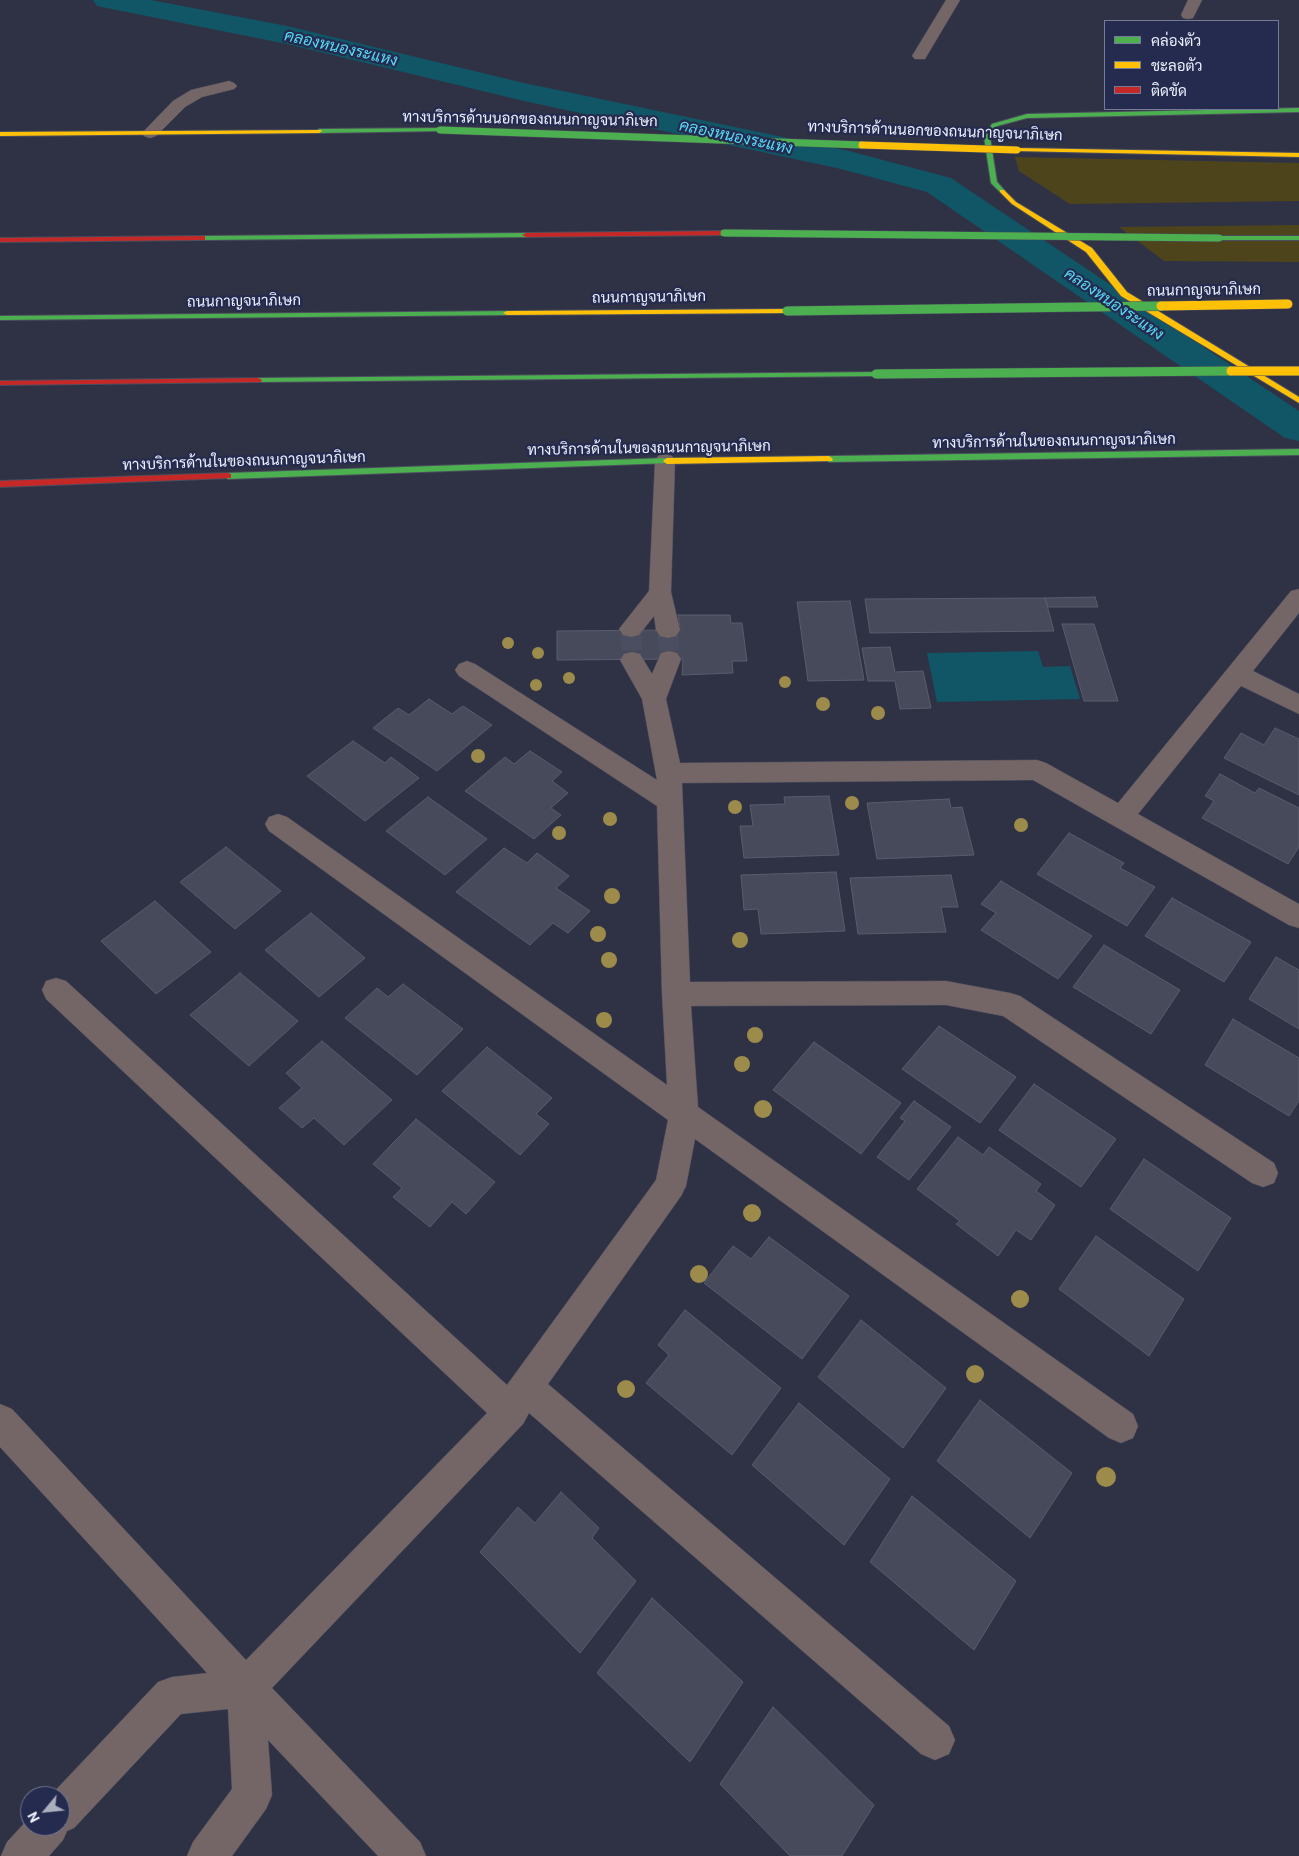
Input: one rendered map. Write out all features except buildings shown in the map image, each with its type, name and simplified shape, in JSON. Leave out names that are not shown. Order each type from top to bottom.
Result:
[{"type":"main road","points":[[1299,110],[1172,111],[1027,116],[994,125],[987,137],[994,183],[1014,203],[1089,250],[1124,294],[1299,401]]},
{"type":"main road","name":"ทางบริการด้านนอกของถนนกาญจนาภิเษก","points":[[0,134],[440,130],[1017,150],[1299,155]]},
{"type":"main road","points":[[0,240],[724,233],[1299,238]]},
{"type":"main road","name":"ถนนกาญจนาภิเษก","points":[[0,318],[787,311],[1294,304]]},
{"type":"main road","points":[[0,383],[1299,371]]},
{"type":"main road","name":"ทางบริการด้านในของถนนกาญจนาภิเษก","points":[[0,484],[665,462],[1299,452]]},
{"type":"street","points":[[920,56],[953,0]]},
{"type":"street","points":[[1188,15],[1195,0]]},
{"type":"street","points":[[150,134],[179,104],[197,93],[230,86]]},
{"type":"street","points":[[665,462],[660,592],[668,630]]},
{"type":"street","points":[[631,629],[660,592]]},
{"type":"street","points":[[1122,816],[1299,597]]},
{"type":"street","points":[[654,699],[669,659]]},
{"type":"street","points":[[70,1803],[172,1696],[246,1688],[518,1400],[670,1186],[684,1115],[676,994],[669,787],[654,699],[632,660]]},
{"type":"street","points":[[467,670],[669,787],[1037,770],[1299,917]]},
{"type":"street","points":[[1237,674],[1299,705]]},
{"type":"street","points":[[278,824],[1121,1426]]},
{"type":"street","points":[[56,990],[518,1400],[935,1740]]},
{"type":"street","points":[[676,994],[946,993],[1010,1005],[1263,1173]]},
{"type":"street","points":[[0,1422],[246,1688],[406,1856]]},
{"type":"street","points":[[207,1856],[252,1795],[246,1688]]},
{"type":"street","points":[[20,1856],[39,1836]]},
{"type":"shaded area","points":[[1015,157],[1299,163],[1299,201],[1070,204],[1019,171]]},
{"type":"shaded area","points":[[1299,225],[1299,262],[1164,261],[1119,227]]},
{"type":"water","points":[[1038,651],[1043,667],[1070,666],[1080,699],[937,702],[927,653]]},
{"type":"waterway","name":"คลองหนองระแหง","points":[[107,0],[287,35],[524,92],[845,160],[939,185],[1299,429]]},
{"type":"tunnel","points":[[631,629],[632,660]]},
{"type":"tunnel","points":[[668,630],[669,659]]},
{"type":"traffic: fast","points":[[1002,191],[994,183],[987,137],[994,125],[1027,116],[1299,110]]},
{"type":"traffic: fast","points":[[319,131],[440,130]]},
{"type":"traffic: fast","points":[[440,130],[862,145]]},
{"type":"traffic: fast","points":[[724,233],[1219,238]]},
{"type":"traffic: fast","points":[[202,238],[526,235]]},
{"type":"traffic: fast","points":[[1219,238],[1299,238]]},
{"type":"traffic: fast","points":[[787,311],[1161,306]]},
{"type":"traffic: fast","points":[[0,318],[507,313]]},
{"type":"traffic: fast","points":[[876,374],[1231,371]]},
{"type":"traffic: fast","points":[[258,380],[876,374]]},
{"type":"traffic: fast","points":[[829,459],[1299,452]]},
{"type":"traffic: fast","points":[[228,476],[667,461]]},
{"type":"traffic: slow","points":[[0,134],[319,131]]},
{"type":"traffic: slow","points":[[862,145],[1017,150]]},
{"type":"traffic: slow","points":[[1017,150],[1299,155]]},
{"type":"traffic: slow","points":[[1002,191],[1014,203],[1089,250],[1124,294],[1299,401]]},
{"type":"traffic: slow","points":[[1161,306],[1288,304]]},
{"type":"traffic: slow","points":[[507,313],[787,311]]},
{"type":"traffic: slow","points":[[1231,371],[1299,371]]},
{"type":"traffic: slow","points":[[667,461],[829,459]]},
{"type":"traffic: jam","points":[[526,235],[724,233]]},
{"type":"traffic: jam","points":[[0,240],[202,238]]},
{"type":"traffic: jam","points":[[0,383],[258,380]]},
{"type":"traffic: jam","points":[[0,484],[228,476]]}]
